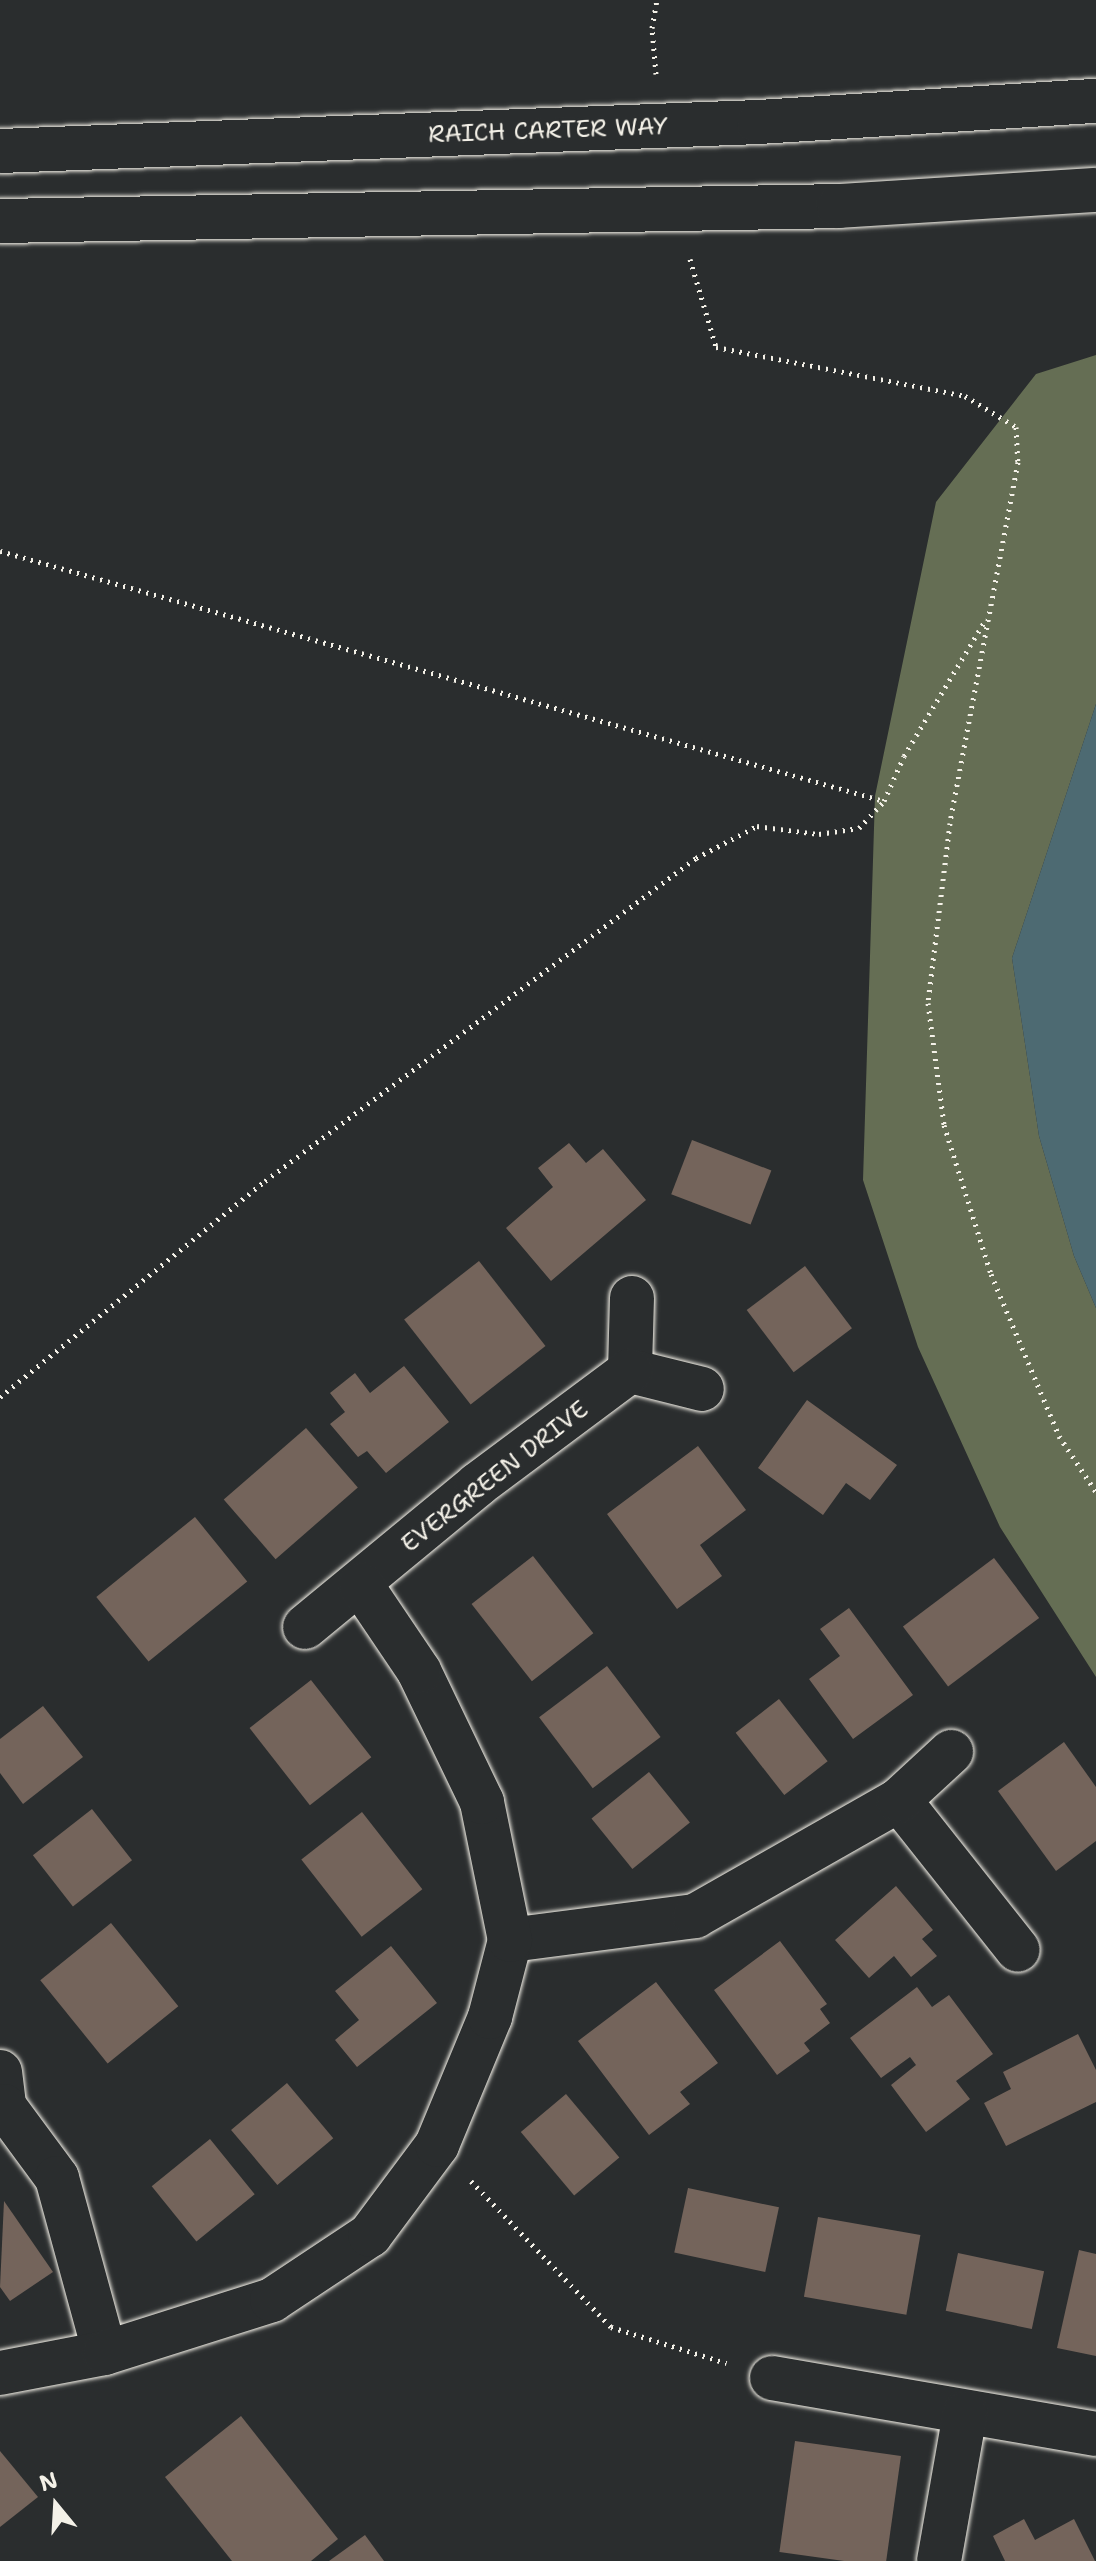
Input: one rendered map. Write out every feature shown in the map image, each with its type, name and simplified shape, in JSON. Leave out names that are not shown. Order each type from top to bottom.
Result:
[{"type":"main road","name":"RAICH CARTER WAY","points":[[0,151],[759,122],[1096,101]]},
{"type":"main road","points":[[0,221],[839,206],[1096,190]]},
{"type":"main road","points":[[632,1298],[630,1371],[702,1389]]},
{"type":"main road","name":"EVERGREEN DRIVE","points":[[305,1627],[361,1585],[477,1485],[630,1371]]},
{"type":"main road","points":[[0,2373],[105,2353],[272,2300],[370,2235],[437,2145],[490,2017],[510,1940],[482,1802],[419,1671],[361,1585]]},
{"type":"main road","points":[[510,1940],[695,1916],[899,1800],[951,1752]]},
{"type":"main road","points":[[899,1800],[1018,1950]]},
{"type":"main road","points":[[0,2072],[4,2106],[57,2178],[105,2353]]},
{"type":"main road","points":[[772,2378],[1096,2434]]},
{"type":"main road","points":[[939,2561],[965,2413]]},
{"type":"path","points":[[657,0],[652,28],[657,87]]},
{"type":"path","points":[[690,258],[716,347],[965,396],[1016,427],[1018,462],[950,823],[928,1003],[944,1125],[991,1274],[1059,1436],[1096,1492]]},
{"type":"path","points":[[0,551],[884,801]]},
{"type":"path","points":[[0,1397],[265,1181],[696,858],[757,826],[819,834],[859,828],[884,801],[904,756],[988,614]]},
{"type":"path","points":[[437,2145],[611,2327],[772,2378]]},
{"type":"green space","points":[[1096,355],[1096,704],[1012,958],[1039,1136],[1074,1256],[1096,1308],[1096,1677],[1000,1527],[918,1347],[863,1180],[875,796],[936,502],[1036,374]]},
{"type":"water","points":[[1096,704],[1096,1308],[1074,1256],[1039,1136],[1012,958]]},
{"type":"building","points":[[692,1140],[771,1170],[751,1225],[671,1194]]},
{"type":"building","points":[[569,1143],[586,1163],[603,1149],[646,1200],[551,1281],[506,1228],[553,1187],[538,1168]]},
{"type":"building","points":[[479,1261],[545,1346],[471,1405],[404,1319]]},
{"type":"building","points":[[805,1266],[852,1328],[794,1372],[747,1310]]},
{"type":"building","points":[[404,1366],[449,1422],[386,1473],[367,1451],[358,1457],[330,1424],[345,1412],[330,1393],[355,1373],[370,1393]]},
{"type":"building","points":[[807,1400],[897,1465],[870,1500],[846,1483],[823,1515],[758,1468]]},
{"type":"building","points":[[306,1428],[358,1488],[276,1559],[224,1500]]},
{"type":"building","points":[[698,1446],[746,1510],[700,1545],[722,1576],[677,1609],[607,1514]]},
{"type":"building","points":[[195,1517],[247,1582],[149,1661],[96,1597]]},
{"type":"building","points":[[533,1556],[593,1633],[532,1681],[472,1604]]},
{"type":"building","points":[[994,1558],[1039,1618],[948,1687],[903,1627]]},
{"type":"building","points":[[849,1608],[913,1695],[853,1739],[809,1679],[840,1656],[820,1629]]},
{"type":"building","points":[[607,1666],[661,1737],[593,1788],[539,1717]]},
{"type":"building","points":[[311,1680],[371,1757],[310,1805],[250,1728]]},
{"type":"building","points":[[779,1699],[828,1761],[784,1795],[736,1733]]},
{"type":"building","points":[[43,1706],[83,1757],[23,1804],[0,1773],[0,1739]]},
{"type":"building","points":[[1064,1742],[1096,1787],[1096,1841],[1056,1871],[998,1791]]},
{"type":"building","points":[[649,1772],[690,1823],[632,1869],[591,1819]]},
{"type":"building","points":[[92,1809],[132,1860],[73,1906],[33,1855]]},
{"type":"building","points":[[362,1812],[422,1889],[362,1937],[301,1859]]},
{"type":"building","points":[[896,1886],[933,1930],[922,1939],[937,1956],[911,1977],[894,1956],[869,1978],[835,1940]]},
{"type":"building","points":[[111,1923],[178,2006],[108,2063],[40,1980]]},
{"type":"building","points":[[780,1941],[827,2004],[820,2009],[830,2023],[804,2043],[810,2051],[777,2075],[714,1990]]},
{"type":"building","points":[[391,1946],[437,2003],[357,2067],[335,2040],[359,2020],[335,1991]]},
{"type":"building","points":[[656,1982],[718,2063],[680,2092],[690,2104],[649,2135],[578,2041]]},
{"type":"building","points":[[917,1987],[932,2007],[949,1995],[993,2054],[956,2081],[970,2099],[926,2132],[891,2085],[916,2065],[910,2057],[881,2078],[850,2038]]},
{"type":"building","points":[[1078,2034],[1096,2070],[1096,2102],[1006,2146],[984,2103],[1011,2089],[1003,2072]]},
{"type":"building","points":[[287,2083],[333,2138],[277,2185],[231,2130]]},
{"type":"building","points":[[566,2094],[619,2158],[574,2196],[521,2132]]},
{"type":"building","points":[[210,2139],[255,2194],[196,2241],[152,2186]]},
{"type":"building","points":[[688,2188],[779,2207],[765,2272],[674,2253]]},
{"type":"building","points":[[4,2201],[53,2272],[10,2301],[0,2287]]},
{"type":"building","points":[[818,2217],[920,2235],[906,2315],[804,2297]]},
{"type":"building","points":[[1079,2250],[1096,2254],[1096,2356],[1057,2348]]},
{"type":"building","points":[[958,2253],[1044,2271],[1032,2329],[946,2311]]},
{"type":"building","points":[[241,2416],[338,2539],[311,2561],[232,2561],[165,2477]]},
{"type":"building","points":[[795,2441],[901,2456],[886,2561],[844,2561],[779,2552]]},
{"type":"building","points":[[0,2451],[38,2497],[0,2527]]},
{"type":"building","points":[[1024,2519],[1035,2540],[1074,2519],[1095,2561],[1005,2561],[993,2536]]},
{"type":"building","points":[[365,2535],[384,2561],[329,2561]]}]
